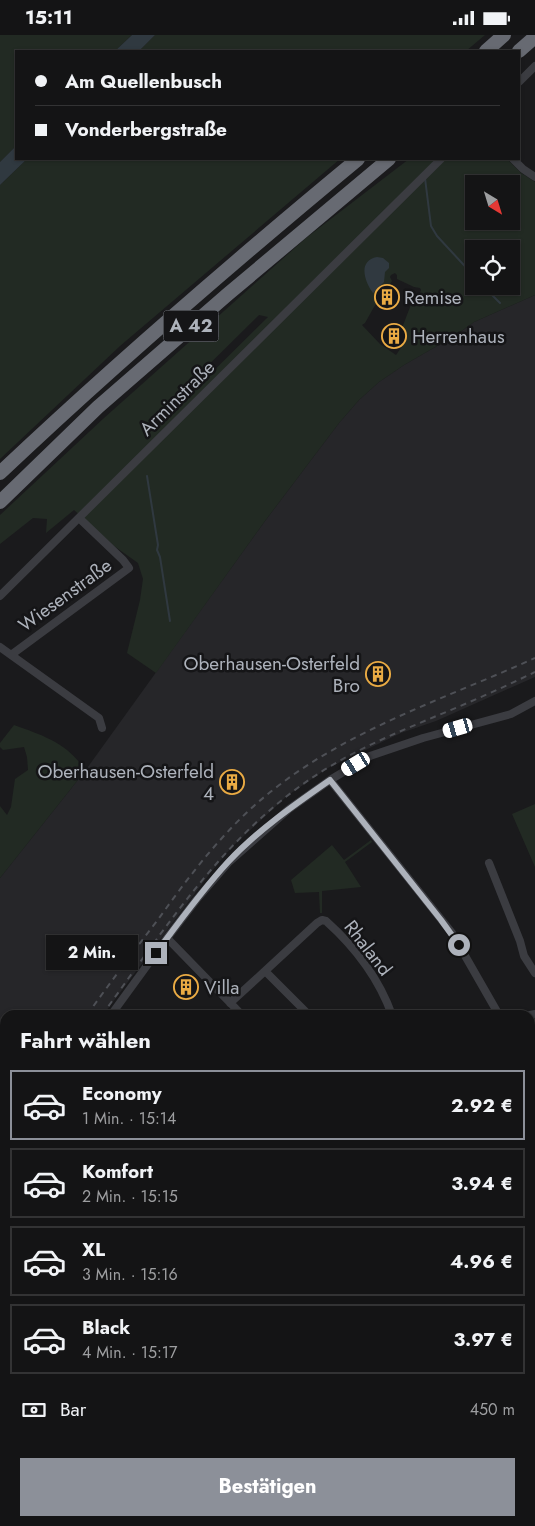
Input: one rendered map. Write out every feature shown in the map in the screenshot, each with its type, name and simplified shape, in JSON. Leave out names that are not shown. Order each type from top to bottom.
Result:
[{"type":"highway","points":[[487,50],[504,35]]},
{"type":"highway","points":[[520,50],[535,37]]},
{"type":"highway","name":"A 42","points":[[0,473],[215,279],[357,160]]},
{"type":"highway","name":"A 42","points":[[0,502],[98,407],[228,294],[389,160]]},
{"type":"street","points":[[520,81],[535,66]]},
{"type":"street","name":"Arminstraße","points":[[0,597],[440,160]]},
{"type":"street","points":[[514,160],[535,177]]},
{"type":"street","name":"Wiesenstraße","points":[[11,655],[129,568],[124,560],[79,518]]},
{"type":"street","points":[[0,647],[99,718],[102,728]]},
{"type":"street","points":[[115,1010],[167,938],[229,862],[276,818],[330,780],[370,757],[423,738],[511,714],[535,701]]},
{"type":"street","points":[[330,780],[452,933],[496,1010]]},
{"type":"street","points":[[489,863],[520,941],[524,956],[535,973]]},
{"type":"street","name":"Rhaland","points":[[230,1003],[322,920],[326,921],[364,963],[390,1010]]},
{"type":"street","points":[[167,938],[236,1010]]},
{"type":"street","points":[[265,971],[304,1010]]},
{"type":"shaded area","points":[[0,35],[132,35],[116,50],[15,50],[15,147],[0,162]]},
{"type":"shaded area","points":[[132,35],[155,35],[140,50],[116,50]]},
{"type":"shaded area","points":[[155,35],[485,35],[467,50],[140,50]]},
{"type":"shaded area","points":[[15,147],[15,160],[26,160],[0,185],[0,162]]},
{"type":"shaded area","points":[[26,160],[339,160],[120,346],[0,459],[0,185]]},
{"type":"shaded area","points":[[408,160],[508,160],[521,173],[535,182],[535,295],[474,322],[456,335],[404,365],[379,382],[359,400],[339,423],[265,521],[156,673],[127,653],[140,600],[143,579],[138,563],[114,546],[74,510],[46,533],[47,519],[33,518],[0,544],[0,515],[104,418],[306,238]],"holes":[[[395,273],[397,279],[421,290],[420,293],[415,294],[402,328],[407,339],[396,355],[380,344],[362,325],[392,281],[391,275]],[[259,315],[268,317],[177,407],[172,401]]]},
{"type":"shaded area","points":[[377,257],[383,258],[389,263],[389,268],[385,272],[384,282],[373,293],[367,283],[364,272],[367,263]]},
{"type":"shaded area","points":[[535,295],[535,677],[436,721],[401,733],[328,768],[287,796],[232,847],[107,1010],[0,1010],[0,878],[85,771],[265,521],[339,423],[359,400],[379,382],[474,322]]},
{"type":"shaded area","points":[[14,725],[45,737],[63,747],[72,754],[85,771],[0,878],[0,806],[7,815],[11,807],[15,779],[28,770],[24,747],[3,750],[0,747],[0,743]]},
{"type":"shaded area","points":[[535,804],[535,867],[512,814]]},
{"type":"shaded area","points":[[371,840],[372,842],[345,862],[361,887],[322,891],[322,913],[320,913],[319,892],[295,893],[291,880],[332,845],[344,860]]},
{"type":"waterway","points":[[425,178],[431,226],[437,236],[465,266]]},
{"type":"waterway","points":[[492,295],[500,303]]},
{"type":"waterway","points":[[147,476],[158,545],[157,550],[160,557],[170,621]]},
{"type":"railway","points":[[91,1010],[212,849],[260,800],[307,765],[370,730],[535,658]]},
{"type":"railway","points":[[106,1010],[200,883],[227,852],[287,796],[321,772],[363,749],[535,672]]},
{"type":"place","name":"Remise","points":[[387,297]]},
{"type":"place","name":"Herrenhaus","points":[[394,336]]},
{"type":"place","name":"Oberhausen-Osterfeld Bro","points":[[378,674]]},
{"type":"place","name":"Oberhausen-Osterfeld 4","points":[[232,782]]},
{"type":"place","name":"Villa","points":[[186,987]]},
{"type":"route","points":[[156,953],[197,899],[229,862],[276,818],[330,780],[452,933],[459,945]]}]
